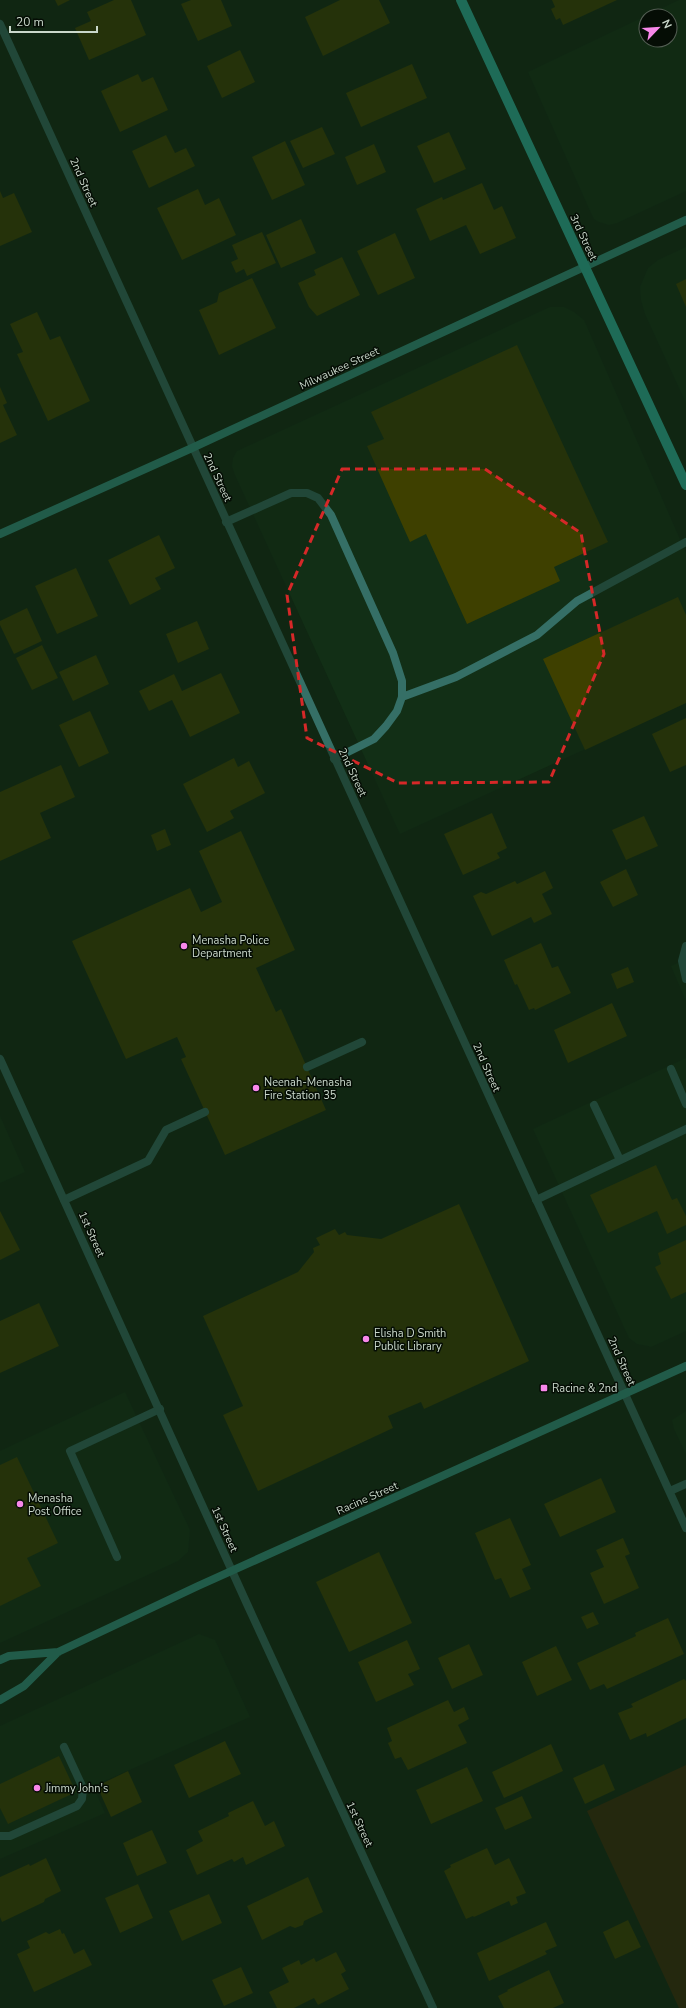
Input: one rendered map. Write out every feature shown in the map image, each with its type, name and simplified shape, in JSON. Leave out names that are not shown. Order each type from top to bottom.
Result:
[{"type":"main road","name":"3rd Street","points":[[461,0],[686,485]]},
{"type":"main road","name":"Milwaukee Street","points":[[0,534],[192,448],[686,220]]},
{"type":"main road","name":"Racine Street","points":[[0,1700],[24,1686],[58,1652],[232,1571],[625,1395],[686,1366]]},
{"type":"main road","name":"Racine Street","points":[[0,1660],[9,1656],[58,1652]]},
{"type":"street","name":"2nd Street","points":[[0,24],[192,448],[686,1528]]},
{"type":"street","points":[[226,522],[291,493],[307,493],[318,498],[331,515],[393,653],[402,681],[402,697],[397,711],[386,726],[374,738],[334,759]]},
{"type":"street","points":[[402,697],[456,678],[536,635],[577,601],[686,542]]},
{"type":"street","points":[[686,946],[682,961],[686,979]]},
{"type":"street","points":[[307,1067],[362,1042]]},
{"type":"street","name":"1st Street","points":[[0,1059],[432,2008]]},
{"type":"street","points":[[671,1069],[686,1104]]},
{"type":"street","points":[[594,1105],[620,1160]]},
{"type":"street","points":[[64,1200],[148,1161],[166,1130],[205,1112]]},
{"type":"street","points":[[536,1200],[686,1129]]},
{"type":"street","points":[[117,1556],[70,1451],[160,1409]]},
{"type":"street","points":[[670,1491],[686,1484]]},
{"type":"street","points":[[0,1836],[10,1836],[76,1806],[82,1800],[83,1788],[64,1747]]},
{"type":"highlighted area","points":[[342,469],[485,469],[581,533],[604,654],[549,782],[398,783],[307,738],[287,595]]},
{"type":"shaded area","points":[[679,0],[686,0],[686,191],[617,223],[609,225],[594,219],[528,72],[638,20],[638,48],[678,48],[678,8],[662,8]]},
{"type":"shaded area","points":[[686,247],[686,403],[645,314],[641,300],[640,287],[648,268],[658,260]]},
{"type":"shaded area","points":[[550,307],[564,307],[574,312],[584,320],[686,553],[686,703],[400,834],[235,475],[232,466],[233,458],[237,451]]},
{"type":"shaded area","points":[[686,959],[686,1001],[671,966]]},
{"type":"shaded area","points":[[686,1058],[686,1331],[651,1347],[637,1344],[629,1338],[533,1129]]},
{"type":"shaded area","points":[[0,1116],[25,1172],[0,1183]]},
{"type":"shaded area","points":[[125,1392],[190,1530],[188,1552],[178,1561],[0,1643],[0,1451]]},
{"type":"shaded area","points":[[686,1411],[686,1454],[674,1429],[672,1420]]},
{"type":"shaded area","points":[[199,1634],[215,1640],[250,1717],[93,1786],[105,1813],[0,1859],[0,1726]]},
{"type":"shaded area","points":[[686,1765],[686,2008],[679,2008],[587,1811]]},
{"type":"building","points":[[55,0],[70,0],[58,6]]},
{"type":"building","points":[[114,0],[131,0],[146,35],[89,60],[75,28],[91,21],[87,12]]},
{"type":"building","points":[[191,0],[221,0],[232,26],[198,41],[181,4]]},
{"type":"building","points":[[340,0],[379,0],[390,23],[323,56],[305,17]]},
{"type":"building","points":[[552,0],[617,0],[563,25],[560,18],[556,20],[551,9],[555,7]]},
{"type":"building","points":[[240,50],[255,82],[222,98],[207,66]]},
{"type":"building","points":[[412,64],[427,98],[361,127],[346,93]]},
{"type":"building","points":[[138,74],[142,82],[153,77],[168,110],[120,132],[101,91]]},
{"type":"building","points":[[322,127],[335,154],[303,168],[290,141]]},
{"type":"building","points":[[449,132],[466,169],[434,183],[417,146]]},
{"type":"building","points":[[166,135],[175,153],[186,148],[195,166],[149,188],[132,151]]},
{"type":"building","points":[[285,141],[305,185],[272,200],[252,157]]},
{"type":"building","points":[[374,144],[386,172],[357,185],[345,157]]},
{"type":"building","points":[[482,183],[494,210],[502,206],[516,238],[480,254],[466,225],[430,241],[416,209],[442,197],[443,200]]},
{"type":"building","points":[[198,189],[205,205],[219,198],[236,235],[182,260],[157,208]]},
{"type":"building","points":[[0,191],[3,198],[14,193],[32,232],[0,246]]},
{"type":"building","points":[[301,219],[316,253],[281,268],[266,235]]},
{"type":"building","points":[[262,232],[276,263],[247,276],[244,269],[236,273],[231,262],[238,259],[232,245]]},
{"type":"building","points":[[395,233],[415,278],[378,295],[357,251]]},
{"type":"building","points":[[342,257],[360,295],[317,316],[309,307],[298,283],[316,275],[314,270]]},
{"type":"building","points":[[252,278],[276,328],[219,355],[199,310],[217,302],[219,293]]},
{"type":"building","points":[[686,279],[686,307],[676,284]]},
{"type":"building","points":[[37,312],[50,340],[60,336],[90,401],[48,421],[17,354],[23,352],[10,324]]},
{"type":"building","points":[[517,345],[608,542],[554,567],[560,581],[467,624],[426,534],[410,542],[367,446],[384,439],[371,412]]},
{"type":"building","points":[[0,387],[7,403],[3,405],[17,435],[0,443]]},
{"type":"building","points":[[159,535],[175,568],[155,578],[161,589],[130,605],[108,560]]},
{"type":"building","points":[[76,568],[98,616],[57,634],[35,586]]},
{"type":"building","points":[[678,597],[686,615],[686,703],[585,750],[543,659]]},
{"type":"building","points":[[27,608],[42,641],[14,654],[0,625],[0,621]]},
{"type":"building","points":[[197,621],[209,649],[178,663],[166,634]]},
{"type":"building","points":[[42,645],[58,678],[32,690],[16,658]]},
{"type":"building","points":[[96,655],[109,684],[73,701],[59,672]]},
{"type":"building","points":[[221,673],[240,713],[190,737],[172,700],[149,711],[139,691],[174,674],[182,691]]},
{"type":"building","points":[[90,711],[109,753],[79,767],[59,725]]},
{"type":"building","points":[[686,718],[686,765],[670,772],[652,734]]},
{"type":"building","points":[[234,758],[238,767],[249,761],[265,793],[230,811],[234,818],[207,832],[183,784]]},
{"type":"building","points":[[61,765],[75,797],[40,813],[51,838],[0,861],[0,792]]},
{"type":"building","points":[[492,813],[507,848],[497,853],[500,858],[463,875],[444,834]]},
{"type":"building","points":[[644,816],[658,846],[626,860],[612,830]]},
{"type":"building","points":[[165,829],[171,845],[157,851],[151,835]]},
{"type":"building","name":"Menasha Police Department","points":[[241,831],[295,950],[256,968],[276,1012],[281,1009],[326,1110],[225,1155],[181,1059],[186,1057],[177,1037],[126,1059],[72,941],[190,888],[201,912],[222,902],[199,851]]},
{"type":"building","points":[[626,869],[638,895],[613,907],[600,882]]},
{"type":"building","points":[[545,871],[553,888],[542,894],[552,914],[534,923],[531,917],[492,936],[473,896],[481,892],[486,894],[515,881],[517,884]]},
{"type":"building","points":[[541,943],[552,968],[558,966],[571,993],[535,1010],[534,1008],[529,1010],[517,984],[515,985],[504,960]]},
{"type":"building","points":[[628,967],[634,982],[617,989],[611,974]]},
{"type":"building","points":[[612,1003],[627,1036],[568,1063],[554,1030]]},
{"type":"building","points":[[656,1165],[672,1200],[677,1198],[686,1216],[686,1225],[667,1234],[657,1211],[608,1233],[590,1195]]},
{"type":"building","name":"Elisha D Smith Public Library","points":[[459,1204],[529,1361],[424,1409],[421,1402],[388,1416],[393,1428],[258,1491],[223,1415],[243,1406],[203,1316],[298,1272],[314,1252],[313,1248],[320,1245],[316,1238],[335,1229],[339,1235],[345,1232],[347,1235],[381,1239]]},
{"type":"building","points":[[0,1211],[20,1250],[0,1260]]},
{"type":"building","points":[[686,1240],[686,1292],[671,1299],[655,1267],[661,1264],[658,1253]]},
{"type":"building","points":[[39,1303],[59,1346],[0,1373],[0,1321]]},
{"type":"building","name":"Menasha Post Office","points":[[17,1457],[58,1543],[27,1558],[41,1586],[0,1606],[0,1465]]},
{"type":"building","points":[[601,1478],[616,1512],[560,1537],[544,1504]]},
{"type":"building","points":[[510,1518],[531,1565],[522,1569],[531,1589],[510,1598],[501,1578],[495,1580],[475,1533]]},
{"type":"building","points":[[623,1538],[630,1554],[625,1556],[639,1588],[604,1604],[590,1573],[604,1567],[596,1550]]},
{"type":"building","points":[[379,1552],[412,1623],[349,1652],[316,1582]]},
{"type":"building","points":[[593,1612],[599,1624],[587,1629],[581,1617]]},
{"type":"building","points":[[668,1618],[684,1654],[607,1689],[604,1684],[590,1690],[577,1663],[636,1636],[635,1633]]},
{"type":"building","points":[[407,1640],[420,1669],[408,1674],[414,1685],[376,1702],[358,1662]]},
{"type":"building","points":[[469,1644],[483,1675],[452,1689],[438,1658]]},
{"type":"building","points":[[556,1646],[572,1680],[537,1696],[522,1662]]},
{"type":"building","points":[[684,1679],[686,1681],[686,1718],[647,1737],[646,1733],[630,1740],[618,1713],[633,1707],[631,1704]]},
{"type":"building","points":[[448,1700],[454,1712],[464,1707],[469,1719],[458,1725],[467,1743],[408,1770],[401,1757],[395,1759],[388,1743],[392,1741],[387,1728]]},
{"type":"building","points":[[225,1741],[241,1774],[189,1798],[174,1765]]},
{"type":"building","points":[[551,1744],[563,1771],[504,1798],[492,1772]]},
{"type":"building","name":"Jimmy John's","points":[[59,1756],[76,1792],[8,1824],[0,1808],[0,1784]]},
{"type":"building","points":[[604,1764],[615,1790],[585,1804],[573,1778]]},
{"type":"building","points":[[467,1767],[483,1801],[431,1824],[416,1790]]},
{"type":"building","points":[[128,1771],[142,1802],[111,1817],[97,1786]]},
{"type":"building","points":[[522,1796],[532,1818],[505,1830],[495,1808]]},
{"type":"building","points":[[253,1801],[265,1826],[274,1821],[285,1846],[246,1865],[243,1857],[234,1862],[232,1859],[197,1875],[186,1850],[203,1841],[198,1831],[229,1816],[228,1813]]},
{"type":"building","points":[[152,1830],[167,1863],[137,1876],[123,1843]]},
{"type":"building","points":[[487,1848],[495,1865],[509,1858],[526,1893],[516,1897],[518,1903],[511,1906],[509,1901],[474,1917],[473,1916],[466,1919],[444,1871],[451,1867],[450,1865]]},
{"type":"building","points":[[46,1858],[61,1891],[45,1899],[44,1902],[2,1922],[0,1917],[0,1877],[29,1864],[30,1866]]},
{"type":"building","points":[[308,1877],[323,1912],[304,1921],[303,1925],[295,1928],[290,1926],[262,1940],[247,1906]]},
{"type":"building","points":[[138,1884],[153,1918],[120,1933],[105,1898]]},
{"type":"building","points":[[209,1894],[222,1923],[182,1941],[169,1911]]},
{"type":"building","points":[[628,1920],[641,1947],[615,1959],[603,1932]]},
{"type":"building","points":[[546,1922],[557,1946],[545,1951],[547,1954],[489,1981],[477,1953]]},
{"type":"building","points":[[60,1929],[62,1934],[64,1933],[74,1954],[84,1949],[92,1965],[34,1992],[17,1954],[30,1948],[27,1941],[46,1932],[49,1934]]},
{"type":"building","points":[[336,1952],[346,1971],[341,1974],[349,1989],[318,2005],[314,1998],[294,2008],[277,2008],[269,1992],[289,1982],[282,1968],[299,1960],[301,1965],[314,1958],[316,1962]]},
{"type":"building","points":[[241,1967],[253,1993],[224,2006],[212,1980]]},
{"type":"building","points":[[549,1970],[564,2003],[553,2008],[504,2008],[498,1996],[508,1991],[507,1990]]},
{"type":"place","name":"Menasha Police Department","points":[[184,946]]},
{"type":"place","name":"Neenah-Menasha Fire Station 35","points":[[256,1088]]},
{"type":"place","name":"Elisha D Smith Public Library","points":[[366,1339]]},
{"type":"place","name":"Racine & 2nd","points":[[544,1388]]},
{"type":"place","name":"Menasha Post Office","points":[[20,1504]]},
{"type":"place","name":"Jimmy John's","points":[[37,1788]]}]
